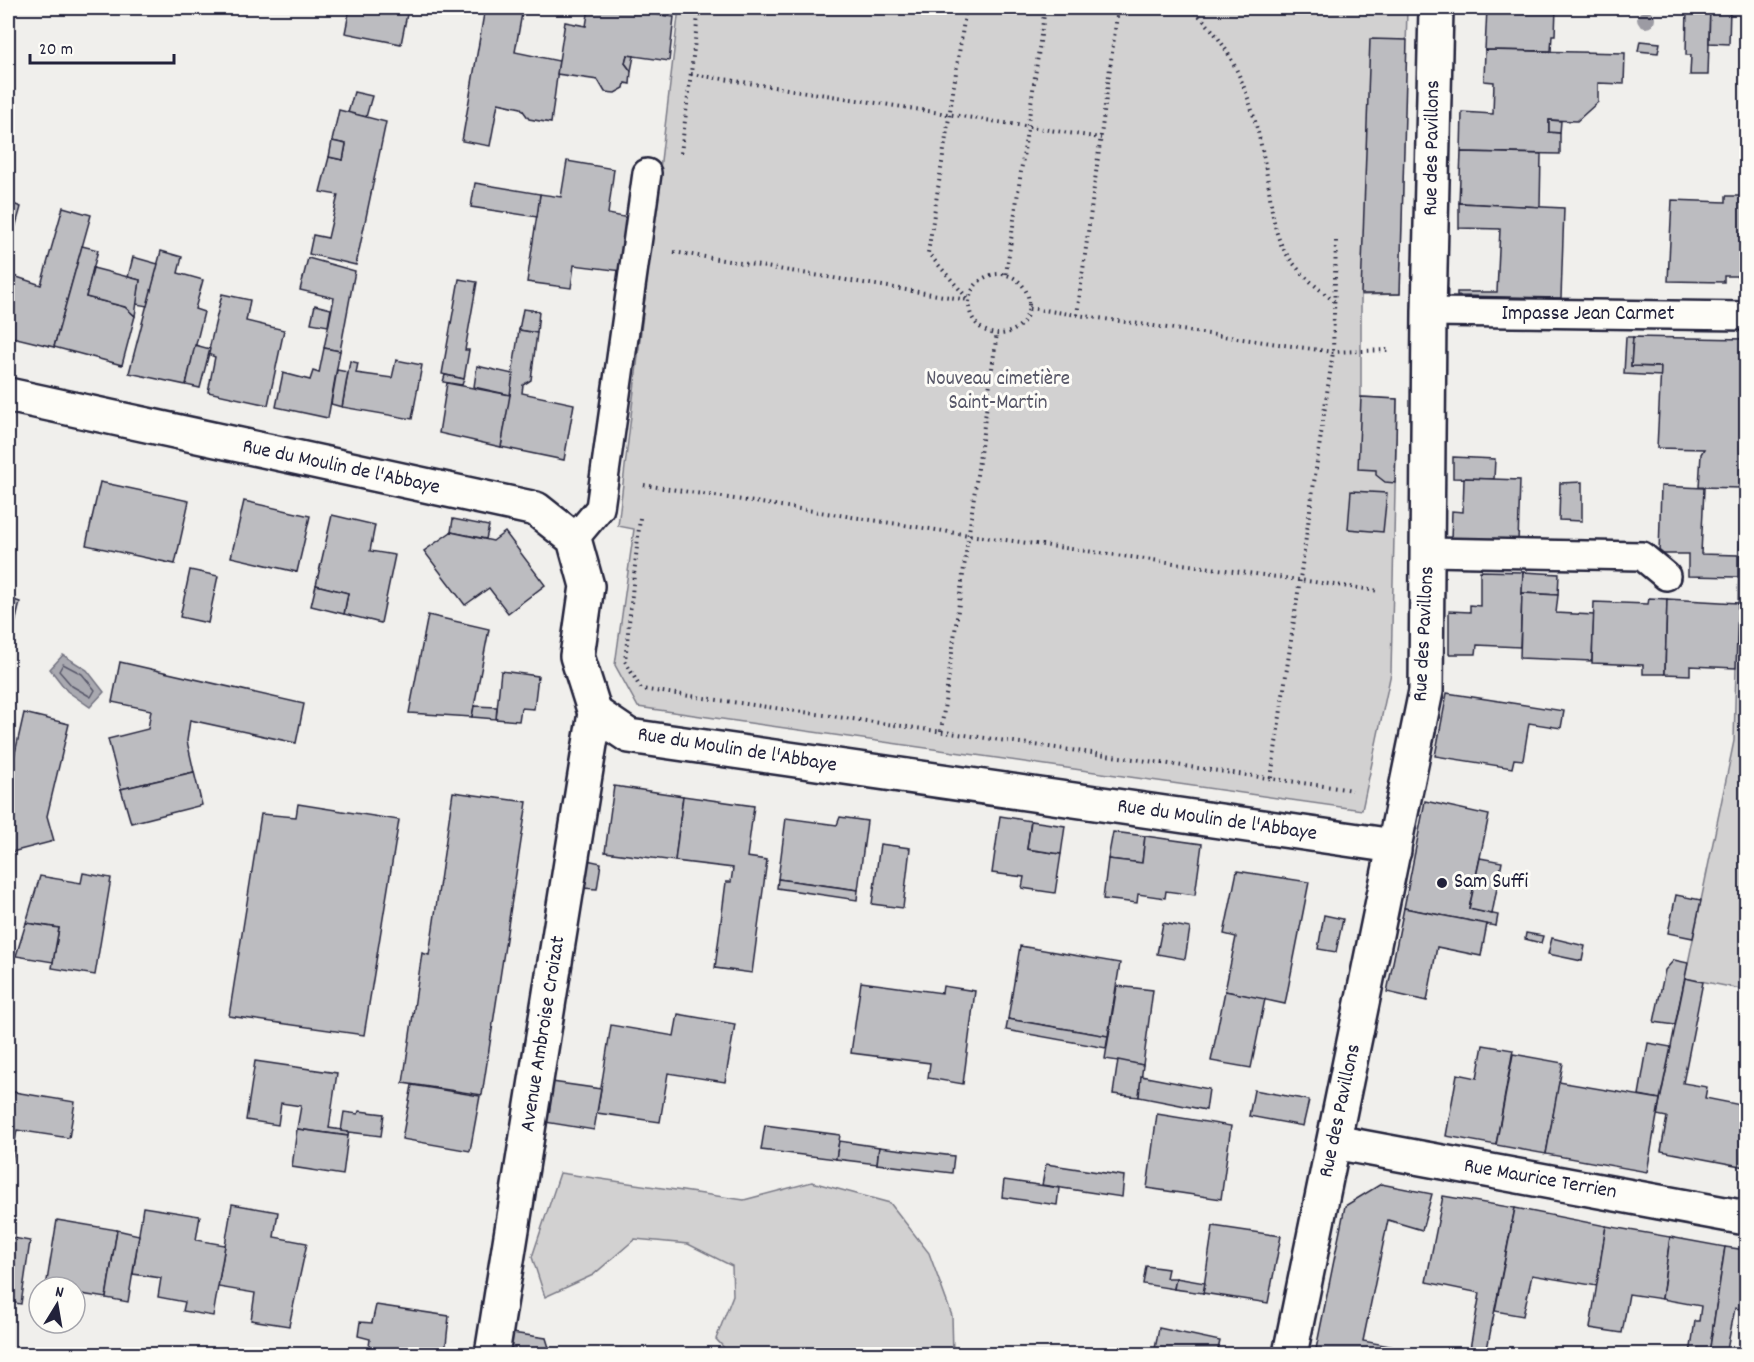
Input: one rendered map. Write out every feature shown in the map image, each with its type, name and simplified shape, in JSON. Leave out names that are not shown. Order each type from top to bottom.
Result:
[{"type":"street","name":"Rue des Pavillons","points":[[1290,1354],[1426,691],[1429,552],[1429,312],[1436,8]]},
{"type":"street","name":"Rue du Moulin de l'Abbaye","points":[[8,395],[536,509],[574,539]]},
{"type":"street","points":[[574,539],[587,586],[577,656],[595,713]]},
{"type":"street","name":"Rue du Moulin de l'Abbaye","points":[[595,713],[629,736],[1380,844],[1394,851]]},
{"type":"street","name":"Avenue Ambroise Croizat","points":[[492,1354],[595,713]]},
{"type":"street","name":"Rue Maurice Terrien","points":[[1334,1142],[1746,1218]]},
{"type":"lane","points":[[574,539],[600,508],[647,172]]},
{"type":"lane","name":"Impasse Jean Carmet","points":[[1429,312],[1746,316]]},
{"type":"lane","points":[[1429,552],[1642,556],[1666,576]]},
{"type":"path","points":[[966,8],[928,253],[969,300]]},
{"type":"path","points":[[1006,274],[1045,8]]},
{"type":"path","points":[[1077,315],[1119,8]]},
{"type":"path","points":[[1190,8],[1209,23],[1234,62],[1253,118],[1282,247],[1309,282],[1335,301]]},
{"type":"path","points":[[691,74],[1101,138]]},
{"type":"path","points":[[1271,778],[1333,352],[1336,241]]},
{"type":"path","points":[[669,251],[969,300]]},
{"type":"path","points":[[1006,274],[1024,289],[1029,308],[1021,325],[1004,334],[986,331],[972,318],[969,300],[972,290],[988,276],[1006,274]]},
{"type":"path","points":[[1029,308],[1333,352],[1429,349]]},
{"type":"path","points":[[941,731],[997,333]]},
{"type":"path","points":[[644,485],[969,535],[1380,591]]},
{"type":"path","points":[[625,661],[640,689],[1352,790]]},
{"type":"green space","name":"Nouveau cimetière Saint-Martin","points":[[679,8],[1407,8],[1400,294],[1361,295],[1361,397],[1397,399],[1391,673],[1362,810],[638,707],[615,665],[634,529],[618,526]]},
{"type":"green space","points":[[1745,339],[1746,990],[1685,978],[1734,741]]},
{"type":"green space","points":[[560,1173],[744,1200],[812,1182],[890,1203],[929,1253],[952,1316],[953,1354],[730,1354],[716,1339],[733,1295],[732,1266],[688,1244],[635,1239],[593,1275],[545,1297],[532,1257]]},
{"type":"water","points":[[63,655],[87,670],[104,692],[90,707],[67,691],[50,669]]},
{"type":"building","points":[[350,8],[371,8],[407,14],[401,44],[345,33]]},
{"type":"building","points":[[485,8],[523,8],[515,52],[559,61],[551,123],[529,119],[521,108],[498,103],[490,146],[462,141]]},
{"type":"building","points":[[589,8],[641,8],[640,12],[674,17],[669,61],[627,55],[625,63],[631,71],[630,84],[625,83],[624,88],[615,93],[605,92],[598,80],[557,74],[565,22],[586,26]]},
{"type":"building","points":[[1487,8],[1556,8],[1555,35],[1552,35],[1551,51],[1485,50]]},
{"type":"building","points":[[1687,8],[1710,8],[1708,75],[1690,75],[1691,55],[1686,55]]},
{"type":"building","points":[[1710,8],[1730,8],[1729,44],[1709,43]]},
{"type":"building","points":[[1370,39],[1407,40],[1400,294],[1361,294]]},
{"type":"building","points":[[1640,41],[1660,43],[1658,53],[1638,51]]},
{"type":"building","points":[[1485,50],[1625,53],[1624,84],[1598,83],[1598,102],[1577,121],[1549,120],[1549,132],[1560,133],[1560,154],[1461,152],[1462,112],[1493,114],[1494,82],[1484,81]]},
{"type":"building","points":[[627,55],[634,56],[631,71],[625,63]]},
{"type":"building","points":[[354,92],[372,96],[366,117],[348,113]]},
{"type":"building","points":[[339,110],[386,122],[356,265],[309,254],[313,235],[328,238],[338,195],[320,192],[329,157],[343,160],[346,144],[332,141]]},
{"type":"building","points":[[1549,120],[1561,121],[1560,133],[1549,132]]},
{"type":"building","points":[[332,141],[346,144],[343,160],[329,157]]},
{"type":"building","points":[[1461,152],[1541,154],[1540,207],[1459,203]]},
{"type":"building","points":[[567,161],[614,169],[608,214],[629,218],[622,271],[574,265],[571,288],[527,282],[540,194],[561,197]]},
{"type":"building","points":[[475,183],[540,194],[537,217],[471,207]]},
{"type":"building","points":[[1726,196],[1746,196],[1746,276],[1724,276],[1724,282],[1668,281],[1672,200],[1726,202]]},
{"type":"building","points":[[8,202],[21,207],[8,253]]},
{"type":"building","points":[[1459,203],[1564,208],[1561,298],[1457,296],[1457,292],[1497,292],[1500,229],[1459,228]]},
{"type":"building","points":[[63,207],[91,215],[54,347],[8,336],[8,274],[41,285]]},
{"type":"building","points":[[82,246],[98,250],[86,297],[125,307],[135,316],[122,365],[54,347]]},
{"type":"building","points":[[161,251],[182,257],[178,273],[203,280],[195,309],[204,312],[186,385],[129,373]]},
{"type":"building","points":[[133,257],[158,264],[147,306],[136,304],[140,280],[128,277]]},
{"type":"building","points":[[308,258],[355,271],[340,351],[324,348],[334,298],[300,290]]},
{"type":"building","points":[[93,268],[140,280],[135,316],[125,307],[86,297]]},
{"type":"building","points":[[459,279],[477,282],[465,350],[469,350],[464,379],[442,374]]},
{"type":"building","points":[[222,294],[250,300],[246,321],[284,330],[268,405],[208,392],[215,357],[208,354]]},
{"type":"building","points":[[315,305],[331,309],[328,326],[311,323]]},
{"type":"building","points":[[523,309],[539,311],[537,333],[519,330]]},
{"type":"building","points":[[519,330],[537,333],[531,380],[523,385],[522,393],[574,404],[564,460],[501,447]]},
{"type":"building","points":[[1626,337],[1633,337],[1631,366],[1661,367],[1661,376],[1624,374]]},
{"type":"building","points":[[1633,337],[1745,339],[1741,488],[1699,487],[1701,454],[1704,449],[1657,448],[1661,367],[1631,366]]},
{"type":"building","points":[[195,345],[210,349],[200,388],[186,385]]},
{"type":"building","points":[[324,348],[340,351],[328,418],[276,407],[283,373],[310,380],[313,371],[319,373]]},
{"type":"building","points":[[396,360],[422,365],[412,419],[342,407],[350,361],[358,363],[356,373],[392,378]]},
{"type":"building","points":[[477,366],[513,374],[510,395],[474,387]]},
{"type":"building","points":[[337,370],[348,372],[342,407],[331,404]]},
{"type":"building","points":[[445,375],[464,379],[462,385],[443,382]]},
{"type":"building","points":[[447,383],[510,395],[501,447],[439,433]]},
{"type":"building","points":[[1361,397],[1397,399],[1395,483],[1385,482],[1376,475],[1376,470],[1358,469]]},
{"type":"building","points":[[1453,457],[1495,459],[1494,479],[1453,478]]},
{"type":"building","points":[[1464,478],[1520,480],[1518,543],[1451,540],[1452,511],[1463,512]]},
{"type":"building","points":[[100,482],[189,501],[175,564],[86,545]]},
{"type":"building","points":[[1582,482],[1582,521],[1559,520],[1560,483]]},
{"type":"building","points":[[1661,486],[1704,488],[1701,554],[1738,555],[1738,577],[1688,576],[1688,554],[1659,554]]},
{"type":"building","points":[[1351,491],[1387,493],[1383,532],[1348,529]]},
{"type":"building","points":[[244,501],[310,516],[297,572],[231,557]]},
{"type":"building","points":[[332,515],[375,525],[370,551],[395,555],[381,623],[344,614],[348,593],[316,585]]},
{"type":"building","points":[[453,519],[489,526],[486,539],[451,532]]},
{"type":"building","points":[[451,532],[493,541],[505,532],[545,585],[508,613],[489,588],[465,605],[424,551]]},
{"type":"building","points":[[190,570],[218,576],[208,623],[180,617]]},
{"type":"building","points":[[1480,571],[1523,572],[1520,647],[1477,645],[1476,654],[1449,654],[1449,611],[1470,612],[1470,605],[1480,606]]},
{"type":"building","points":[[1523,572],[1559,574],[1558,595],[1522,593]]},
{"type":"building","points":[[316,585],[348,593],[344,614],[311,606]]},
{"type":"building","points":[[1522,593],[1558,595],[1556,613],[1594,615],[1592,661],[1520,658]]},
{"type":"building","points":[[8,598],[20,602],[8,655]]},
{"type":"building","points":[[1649,598],[1667,599],[1665,674],[1643,674],[1643,665],[1592,663],[1594,602],[1648,604]]},
{"type":"building","points":[[1667,599],[1738,603],[1736,668],[1690,666],[1690,675],[1665,674]]},
{"type":"building","points":[[428,615],[489,629],[472,717],[409,713]]},
{"type":"building","points":[[120,662],[304,704],[296,743],[190,720],[187,741],[194,772],[121,789],[108,739],[148,729],[151,710],[112,702]]},
{"type":"building","points":[[501,671],[538,676],[534,709],[521,708],[519,721],[496,719]]},
{"type":"building","points":[[1447,693],[1564,711],[1561,728],[1529,723],[1523,760],[1514,759],[1512,768],[1435,756]]},
{"type":"building","points":[[474,706],[497,707],[496,719],[472,717]]},
{"type":"building","points":[[24,713],[69,724],[47,816],[54,841],[8,853],[8,784]]},
{"type":"building","points":[[194,772],[202,805],[131,823],[121,789]]},
{"type":"building","points":[[614,786],[683,796],[675,861],[605,852]]},
{"type":"building","points":[[453,792],[527,802],[482,1095],[403,1083],[422,953],[429,955]]},
{"type":"building","points":[[683,796],[754,806],[747,857],[767,860],[752,973],[715,968],[726,882],[731,882],[733,868],[675,861]]},
{"type":"building","name":"Sam Suffi","points":[[1425,801],[1489,815],[1469,909],[1498,915],[1496,926],[1404,908]]},
{"type":"building","points":[[298,804],[399,820],[364,1035],[229,1016],[261,814],[296,817]]},
{"type":"building","points":[[1000,816],[1031,821],[1027,849],[1061,854],[1055,893],[1022,888],[1024,877],[992,873]]},
{"type":"building","points":[[840,817],[867,821],[858,890],[778,879],[786,818],[837,825]]},
{"type":"building","points":[[1031,821],[1065,826],[1061,854],[1027,849]]},
{"type":"building","points":[[1113,832],[1145,836],[1142,863],[1108,859]]},
{"type":"building","points":[[1145,836],[1202,844],[1195,895],[1166,891],[1165,898],[1138,894],[1137,903],[1103,899],[1108,859],[1142,863]]},
{"type":"building","points":[[880,844],[910,848],[903,908],[872,904]]},
{"type":"building","points":[[1480,858],[1502,862],[1492,914],[1469,909]]},
{"type":"building","points":[[587,860],[601,863],[597,889],[582,888]]},
{"type":"building","points":[[1237,871],[1309,882],[1285,1004],[1225,991],[1236,937],[1224,934]]},
{"type":"building","points":[[83,873],[111,878],[95,975],[52,968],[59,928],[26,923],[40,876],[81,883]]},
{"type":"building","points":[[778,879],[858,890],[857,900],[777,888]]},
{"type":"building","points":[[1676,895],[1701,900],[1693,938],[1668,933]]},
{"type":"building","points":[[1404,908],[1487,924],[1481,956],[1437,947],[1427,1001],[1387,992]]},
{"type":"building","points":[[8,915],[14,917],[8,938]]},
{"type":"building","points":[[1324,915],[1343,919],[1336,952],[1318,949]]},
{"type":"building","points":[[26,923],[59,928],[53,962],[16,956]]},
{"type":"building","points":[[1163,923],[1190,928],[1185,959],[1157,954]]},
{"type":"building","points":[[1526,933],[1543,936],[1541,943],[1525,939]]},
{"type":"building","points":[[1552,938],[1585,946],[1582,961],[1548,954]]},
{"type":"building","points":[[1020,946],[1120,963],[1108,1036],[1008,1019]]},
{"type":"building","points":[[1674,960],[1688,963],[1675,1025],[1654,1022],[1665,970]]},
{"type":"building","points":[[1685,978],[1703,982],[1683,1083],[1707,1087],[1705,1098],[1746,1106],[1746,1167],[1661,1151],[1667,1117],[1657,1115]]},
{"type":"building","points":[[861,982],[942,993],[943,986],[975,991],[963,1084],[928,1078],[930,1063],[851,1053]]},
{"type":"building","points":[[1117,986],[1153,990],[1143,1065],[1105,1059]]},
{"type":"building","points":[[1225,991],[1265,999],[1251,1068],[1211,1061]]},
{"type":"building","points":[[678,1014],[735,1024],[725,1082],[668,1073],[660,1122],[597,1113],[611,1025],[674,1036]]},
{"type":"building","points":[[1008,1019],[1108,1036],[1106,1048],[1006,1030]]},
{"type":"building","points":[[1648,1043],[1671,1047],[1660,1099],[1639,1095]]},
{"type":"building","points":[[1483,1045],[1513,1050],[1496,1145],[1446,1136],[1457,1074],[1477,1078]]},
{"type":"building","points":[[1513,1054],[1563,1063],[1546,1154],[1496,1145]]},
{"type":"building","points":[[1118,1060],[1143,1065],[1139,1097],[1113,1094]]},
{"type":"building","points":[[255,1061],[337,1073],[329,1128],[349,1131],[348,1136],[297,1129],[301,1106],[281,1103],[278,1125],[246,1120]]},
{"type":"building","points":[[1141,1076],[1209,1089],[1206,1110],[1139,1097]]},
{"type":"building","points":[[552,1082],[601,1089],[594,1130],[545,1122]]},
{"type":"building","points":[[1559,1082],[1660,1099],[1647,1172],[1546,1154]]},
{"type":"building","points":[[412,1085],[480,1096],[470,1151],[402,1139]]},
{"type":"building","points":[[1254,1090],[1309,1100],[1303,1126],[1249,1116]]},
{"type":"building","points":[[8,1091],[75,1102],[69,1138],[17,1130],[12,1159],[8,1159]]},
{"type":"building","points":[[359,1111],[384,1114],[381,1136],[341,1131],[344,1112],[358,1114]]},
{"type":"building","points":[[1157,1114],[1231,1126],[1221,1199],[1147,1188]]},
{"type":"building","points":[[765,1125],[840,1135],[836,1159],[761,1150]]},
{"type":"building","points":[[297,1129],[348,1136],[343,1175],[292,1167]]},
{"type":"building","points":[[839,1141],[879,1147],[877,1164],[836,1159]]},
{"type":"building","points":[[879,1147],[954,1156],[952,1173],[877,1164]]},
{"type":"building","points":[[1046,1164],[1124,1176],[1122,1197],[1042,1185]]},
{"type":"building","points":[[1004,1180],[1059,1188],[1057,1205],[1002,1197]]},
{"type":"building","points":[[1381,1184],[1432,1194],[1422,1230],[1388,1220],[1363,1341],[1395,1347],[1393,1354],[1342,1354],[1316,1349],[1345,1206]]},
{"type":"building","points":[[1443,1196],[1515,1208],[1486,1354],[1469,1354],[1480,1293],[1426,1282]]},
{"type":"building","points":[[232,1204],[278,1212],[274,1237],[307,1243],[289,1326],[251,1320],[255,1293],[218,1287]]},
{"type":"building","points":[[143,1207],[200,1216],[196,1240],[225,1245],[213,1316],[183,1311],[185,1302],[158,1297],[161,1278],[133,1274]]},
{"type":"building","points":[[1515,1208],[1606,1226],[1597,1286],[1532,1275],[1523,1316],[1495,1311]]},
{"type":"building","points":[[57,1220],[117,1230],[106,1298],[87,1295],[87,1275],[48,1275]]},
{"type":"building","points":[[1213,1226],[1281,1236],[1268,1303],[1203,1293]]},
{"type":"building","points":[[1606,1226],[1670,1237],[1662,1299],[1629,1294],[1622,1333],[1590,1328]]},
{"type":"building","points":[[117,1230],[139,1235],[128,1302],[106,1298]]},
{"type":"building","points":[[8,1237],[30,1241],[21,1304],[8,1302]]},
{"type":"building","points":[[1670,1237],[1725,1247],[1709,1354],[1690,1354],[1695,1321],[1699,1321],[1701,1306],[1662,1299]]},
{"type":"building","points":[[1725,1247],[1746,1250],[1746,1310],[1735,1308],[1726,1354],[1709,1354]]},
{"type":"building","points":[[1146,1266],[1168,1269],[1166,1278],[1176,1278],[1174,1289],[1143,1284]]},
{"type":"building","points":[[1176,1278],[1205,1283],[1203,1293],[1174,1289]]},
{"type":"building","points":[[376,1305],[449,1316],[445,1354],[368,1354],[370,1339],[358,1336],[360,1322],[372,1323]]},
{"type":"building","points":[[1159,1328],[1220,1341],[1217,1354],[1154,1354]]},
{"type":"building","points":[[512,1333],[546,1338],[551,1354],[509,1354]]},
{"type":"building","points":[[620,1349],[644,1353],[645,1354],[614,1354]]},
{"type":"building","points":[[1316,1349],[1342,1354],[1315,1354]]},
{"type":"place","name":"Sam Suffi","points":[[1442,883]]}]
